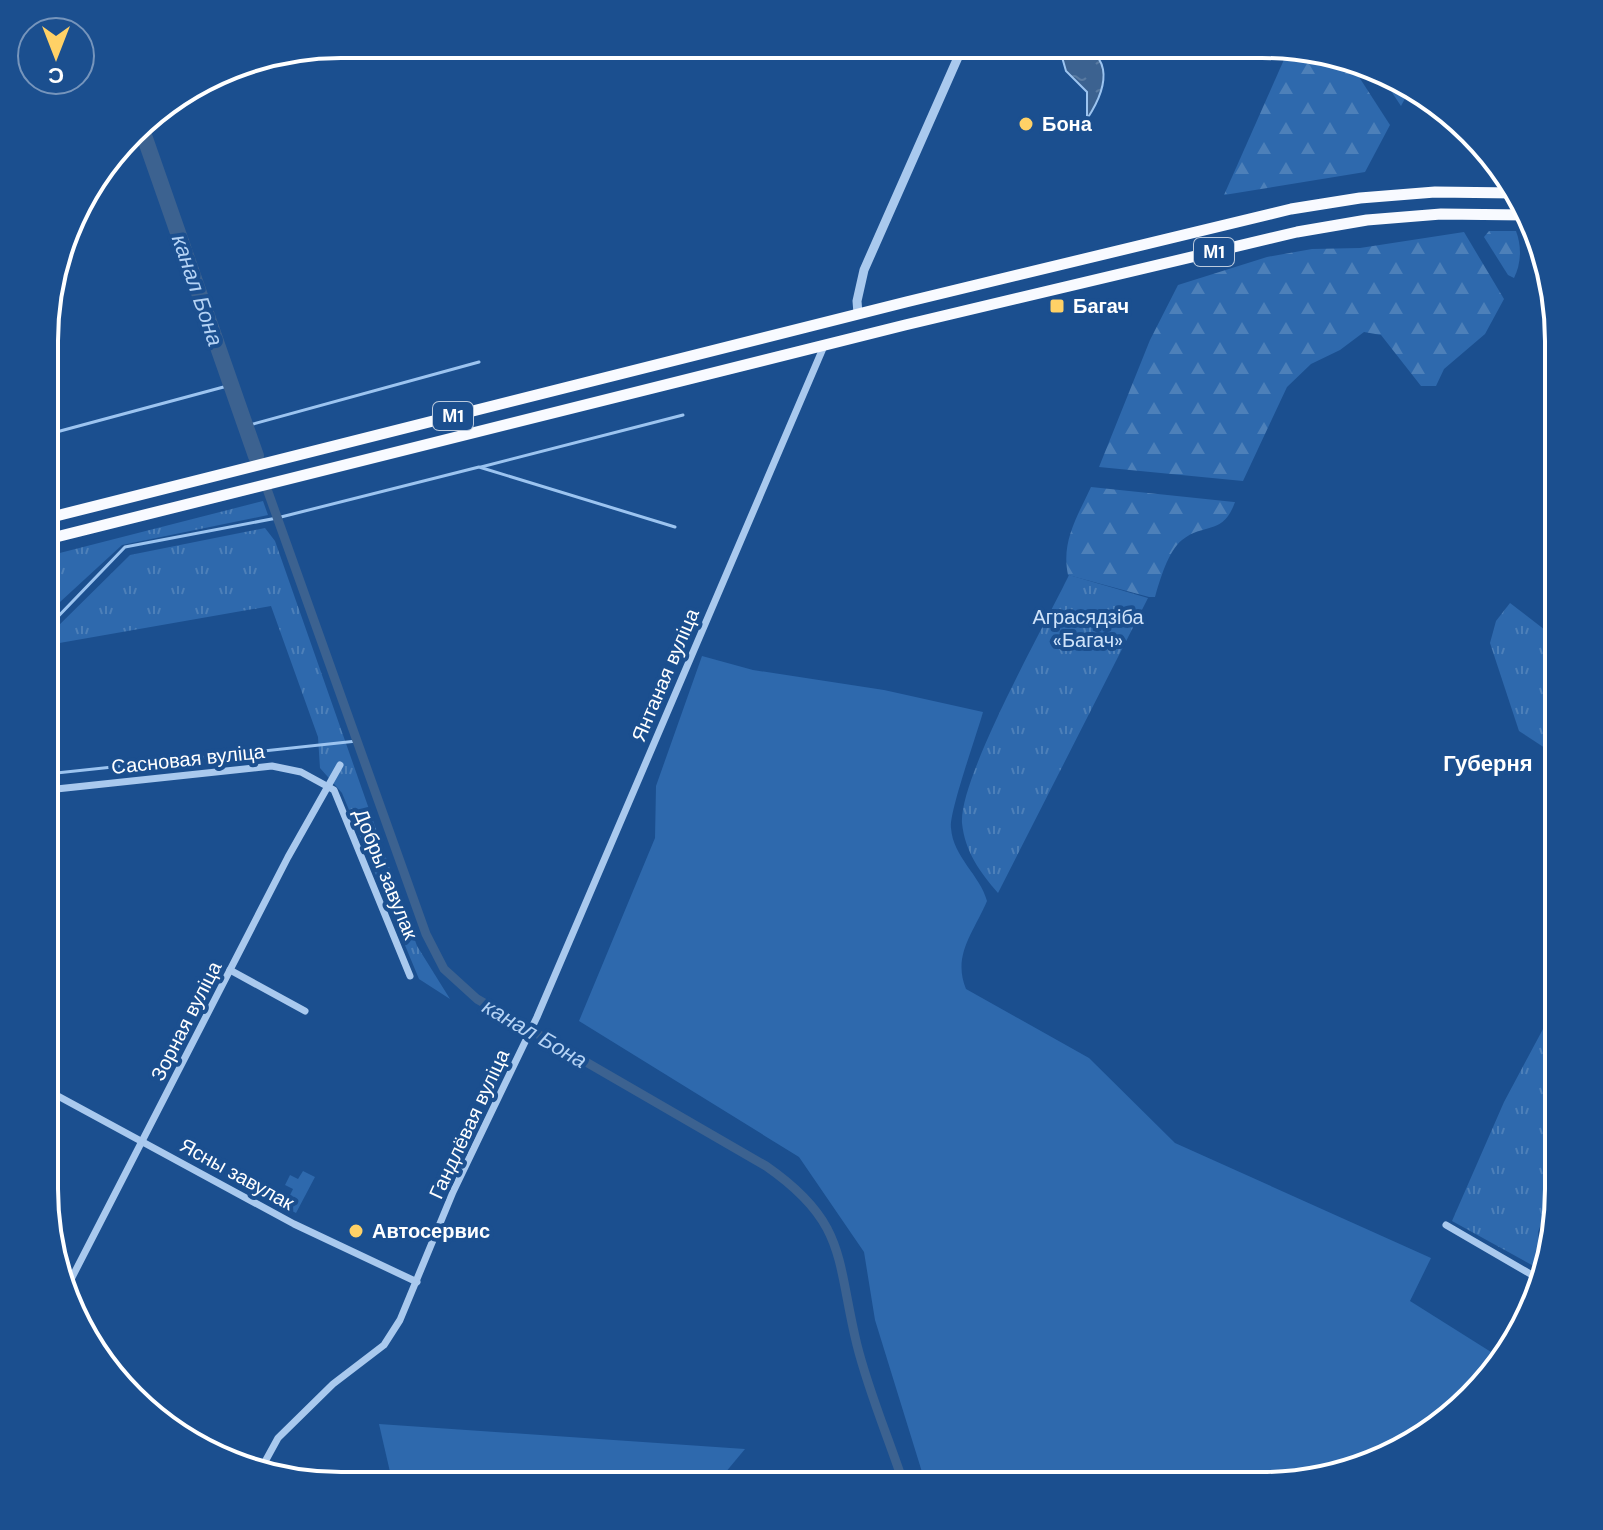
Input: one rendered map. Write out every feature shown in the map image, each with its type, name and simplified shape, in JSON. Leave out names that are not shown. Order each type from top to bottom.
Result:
[{"type":"highway","name":"М1","points":[[58,515],[858,314],[1291,209],[1360,198],[1435,192],[1503,193]]},
{"type":"highway","name":"М1","points":[[58,536],[1297,232],[1367,220],[1441,214],[1515,215]]},
{"type":"street","points":[[858,314],[864,270],[957,59]]},
{"type":"street","name":"Янтаная вуліца","points":[[537,1017],[824,346]]},
{"type":"street","name":"Зорная вуліца","points":[[72,1277],[230,970],[340,765]]},
{"type":"street","name":"Сасновая вуліца","points":[[59,789],[272,766],[301,772],[329,785]]},
{"type":"street","name":"Добры завулак","points":[[329,785],[344,809],[355,845],[410,976]]},
{"type":"street","points":[[230,970],[305,1011]]},
{"type":"street","name":"Гандлёвая вуліца","points":[[265,1461],[278,1438],[394,1333],[453,1192],[537,1017]]},
{"type":"street","name":"Ясны завулак","points":[[59,1096],[294,1224],[417,1282]]},
{"type":"street","points":[[1446,1225],[1531,1275]]},
{"type":"green space","points":[[1284,59],[1317,63],[1358,75],[1390,125],[1365,172],[1224,195]]},
{"type":"green space","points":[[1389,88],[1406,97],[1401,106]]},
{"type":"green space","points":[[1489,231],[1516,231],[1520,255],[1514,278],[1508,275],[1484,237]]},
{"type":"green space","points":[[1464,232],[1504,299],[1485,334],[1444,369],[1436,386],[1421,386],[1381,335],[1364,332],[1340,350],[1311,364],[1287,387],[1243,481],[1099,467],[1150,340],[1178,285],[1267,257],[1312,249],[1360,248]]},
{"type":"green space","points":[[1091,487],[1235,502],[1225,520],[1190,535],[1177,545],[1165,566],[1155,597],[1149,597],[1068,575],[1069,541]]},
{"type":"green space","points":[[263,501],[268,515],[122,545],[58,604],[58,553]]},
{"type":"green space","points":[[265,528],[275,541],[417,946],[450,999],[419,979],[342,793],[320,768],[318,737],[271,606],[58,643],[58,626],[130,555]]},
{"type":"green space","name":"Аграсядзіба «Багач»","points":[[1069,575],[1148,598],[998,893],[979,869],[966,843],[962,823],[965,801],[988,738]]},
{"type":"green space","points":[[1510,603],[1544,629],[1544,748],[1519,731],[1490,643],[1496,621]]},
{"type":"green space","points":[[702,656],[753,670],[884,690],[983,712],[951,828],[956,848],[987,901],[963,954],[962,977],[966,989],[1089,1058],[1175,1143],[1431,1258],[1410,1301],[1492,1353],[1487,1361],[1449,1402],[1404,1434],[1353,1457],[1317,1467],[1281,1471],[922,1471],[875,1320],[864,1252],[799,1157],[579,1021],[655,838],[656,786]]},
{"type":"green space","points":[[1545,1026],[1545,1189],[1543,1217],[1538,1232],[1539,1247],[1534,1266],[1452,1221],[1504,1102]]},
{"type":"green space","points":[[303,1171],[315,1177],[296,1213],[284,1207],[293,1189],[285,1185],[290,1175],[298,1179]]},
{"type":"green space","points":[[379,1424],[745,1449],[726,1472],[390,1472]]},
{"type":"water","points":[[1063,59],[1098,59],[1103,69],[1100,93],[1087,119],[1087,92],[1066,71]]},
{"type":"waterway","name":"канал Бона","points":[[145,137],[256,456]]},
{"type":"waterway","points":[[246,426],[479,362]]},
{"type":"waterway","points":[[58,432],[231,385]]},
{"type":"waterway","points":[[481,467],[683,415]]},
{"type":"waterway","points":[[58,616],[125,547],[277,518],[479,467],[675,527]]},
{"type":"waterway","name":"канал Бона","points":[[267,489],[426,934],[444,969],[477,999],[766,1166],[812,1206],[825,1225],[841,1266],[862,1363],[899,1471]]},
{"type":"waterway","points":[[58,773],[357,741]]},
{"type":"place","name":"Бона","points":[[1026,124]]},
{"type":"place","name":"Багач","points":[[1057,306]]},
{"type":"place","name":"Автосервис","points":[[356,1231]]},
{"type":"district","name":"Губерня","points":[[1488,763]]}]
